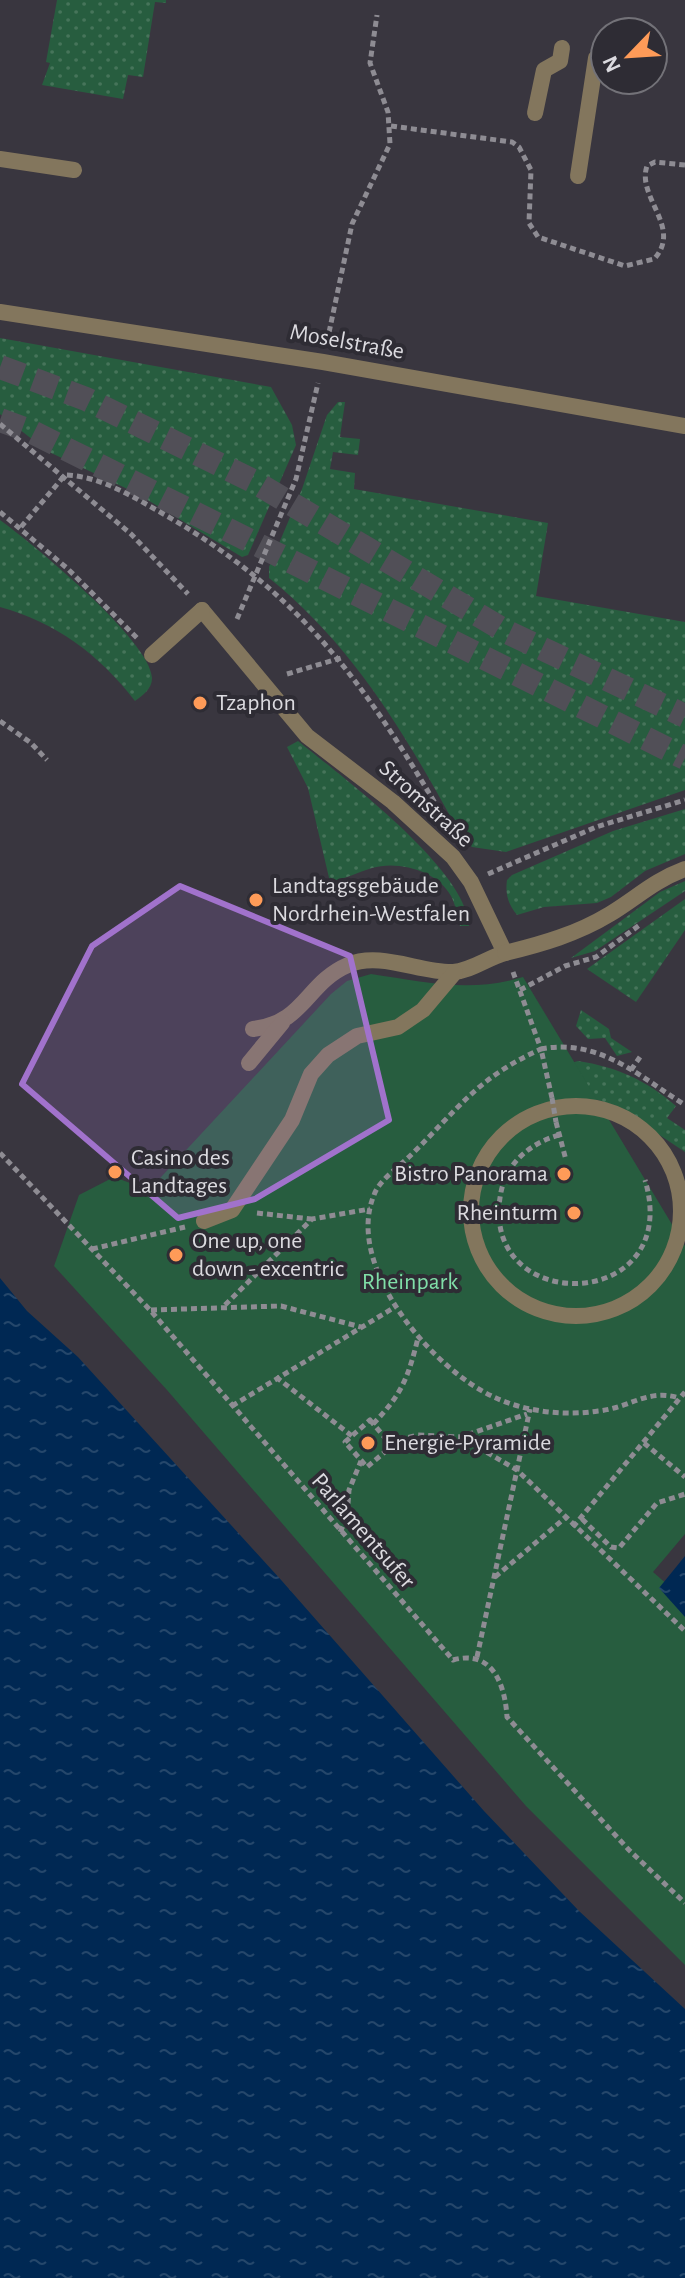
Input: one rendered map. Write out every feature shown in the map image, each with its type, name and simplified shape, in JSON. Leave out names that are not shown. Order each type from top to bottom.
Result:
[{"type":"street","points":[[535,113],[544,70],[560,61],[562,48]]},
{"type":"street","points":[[578,176],[590,96]]},
{"type":"street","points":[[0,159],[74,170]]},
{"type":"street","name":"Moselstraße","points":[[0,312],[323,362],[685,426]]},
{"type":"street","points":[[152,655],[202,610]]},
{"type":"street","name":"Stromstraße","points":[[202,610],[307,736],[442,845],[471,882],[505,953]]},
{"type":"street","points":[[249,1063],[282,1023],[323,982],[353,963],[394,963],[424,971],[468,970],[485,958],[575,933],[613,912],[644,887],[685,869]]},
{"type":"street","points":[[204,1221],[232,1210],[292,1120],[311,1074],[328,1055],[357,1036],[398,1027],[423,1010],[455,972]]},
{"type":"street","points":[[253,1029],[282,1023]]},
{"type":"street","points":[[588,1107],[627,1119],[659,1147],[677,1183],[683,1223],[668,1264],[641,1295],[604,1314],[563,1317],[524,1304],[492,1277],[474,1240],[471,1198],[484,1159],[510,1128],[547,1109],[588,1107]]},
{"type":"path","points":[[236,620],[296,479],[352,224],[383,163],[391,126],[370,63],[377,15]]},
{"type":"path","points":[[391,126],[512,142],[519,147],[531,170],[529,223],[538,237],[625,266],[654,259],[663,240],[660,213],[645,180],[647,166],[655,162],[685,165]]},
{"type":"path","points":[[0,424],[65,475],[140,543],[202,610]]},
{"type":"path","points":[[65,475],[86,476],[138,499],[187,527],[267,584],[341,658],[396,737],[448,826],[442,845]]},
{"type":"path","points":[[21,527],[65,475]]},
{"type":"path","points":[[0,512],[21,527],[102,601],[152,655]]},
{"type":"path","points":[[287,674],[341,658]]},
{"type":"path","points":[[0,721],[31,743],[47,760]]},
{"type":"path","points":[[471,882],[596,827],[685,800]]},
{"type":"path","points":[[520,990],[541,1049],[566,1160]]},
{"type":"path","points":[[679,1398],[661,1392],[599,1411],[560,1413],[529,1411],[477,1388],[435,1357],[395,1307],[373,1254],[370,1209],[374,1192],[471,1091],[496,1071],[541,1049],[570,1046],[594,1050],[685,1105]]},
{"type":"path","points":[[631,1070],[640,1057]]},
{"type":"path","points":[[559,1135],[530,1148],[518,1159],[501,1189],[499,1214],[504,1239],[524,1267],[538,1277],[554,1283],[588,1285],[619,1272],[632,1260],[648,1230],[650,1197],[645,1180]]},
{"type":"path","name":"Parlamentsufer","points":[[0,1153],[150,1310],[453,1660],[477,1657]]},
{"type":"path","points":[[232,1210],[312,1219],[370,1209]]},
{"type":"path","points":[[224,1305],[312,1219]]},
{"type":"path","points":[[92,1249],[204,1221]]},
{"type":"path","points":[[150,1310],[224,1305],[281,1306],[361,1327]]},
{"type":"path","points":[[231,1406],[395,1307]]},
{"type":"path","points":[[373,1424],[399,1396],[409,1378],[418,1337]]},
{"type":"path","points":[[276,1377],[352,1436]]},
{"type":"path","points":[[573,1527],[685,1392]]},
{"type":"path","points":[[389,1442],[418,1435],[461,1437],[529,1411]]},
{"type":"path","points":[[529,1411],[477,1657],[491,1666],[502,1683],[507,1717],[629,1850],[685,1903]]},
{"type":"path","points":[[370,1420],[373,1424],[392,1446],[367,1467],[345,1442],[370,1420]]},
{"type":"path","points":[[461,1437],[517,1470],[573,1527],[685,1631]]},
{"type":"path","points":[[644,1443],[685,1477]]},
{"type":"path","points":[[340,1532],[347,1518],[349,1490],[361,1461]]},
{"type":"path","points":[[582,1519],[611,1547],[619,1548],[657,1503],[685,1494]]},
{"type":"path","points":[[494,1579],[565,1518]]},
{"type":"highlighted area","points":[[180,886],[350,956],[389,1120],[255,1199],[178,1218],[22,1084],[92,946]]},
{"type":"green space","points":[[57,0],[166,0],[166,3],[155,2],[143,77],[128,75],[123,99],[42,85],[50,63],[46,62]]},
{"type":"green space","points":[[0,338],[271,387],[292,425],[296,445],[248,555],[242,557],[136,493],[47,451],[0,414]]},
{"type":"green space","points":[[338,402],[345,402],[340,437],[360,439],[358,455],[333,452],[330,469],[355,473],[354,489],[548,523],[536,596],[685,622],[685,790],[506,852],[472,847],[460,834],[399,729],[354,664],[300,605],[269,578],[269,567],[302,489],[327,415]]},
{"type":"green space","points":[[0,520],[88,594],[132,641],[147,662],[152,678],[149,689],[135,701],[106,669],[75,642],[39,621],[0,607]]},
{"type":"green space","points":[[298,741],[399,825],[425,852],[463,903],[469,926],[460,926],[453,900],[445,887],[416,870],[382,866],[330,882],[308,788],[287,747]]},
{"type":"green space","points":[[685,809],[685,854],[645,871],[611,897],[597,903],[544,907],[517,915],[511,907],[506,885],[512,875],[613,831]]},
{"type":"green space","points":[[685,881],[685,891],[595,951],[571,958],[660,892]]},
{"type":"green space","points":[[685,899],[685,930],[636,1002],[587,969]]},
{"type":"green space","name":"Rheinpark","points":[[371,974],[466,985],[523,977],[685,1246],[685,1534],[653,1572],[685,1600],[685,1965],[526,1806],[167,1390],[54,1266],[79,1195],[114,1177],[149,1190],[331,994],[347,981]]},
{"type":"green space","points":[[581,1010],[609,1029],[611,1038],[632,1052],[617,1056],[605,1038],[588,1039],[576,1026]]},
{"type":"green space","points":[[578,1061],[630,1076],[676,1106],[667,1118],[685,1130],[685,1152],[616,1106],[595,1099],[568,1064]]},
{"type":"water","points":[[0,1278],[27,1311],[78,1357],[282,1581],[484,1811],[579,1911],[685,2009],[685,2278],[0,2278]]},
{"type":"water","points":[[685,1556],[685,1617],[659,1588]]},
{"type":"tunnel","points":[[0,367],[86,399],[253,481],[507,632],[685,716]]},
{"type":"tunnel","points":[[0,420],[30,431],[685,758]]},
{"type":"place","name":"Tzaphon","points":[[200,703]]},
{"type":"place","name":"Landtagsgebäude Nordrhein-Westfalen","points":[[256,900]]},
{"type":"place","name":"Casino des Landtages","points":[[115,1172]]},
{"type":"place","name":"Bistro Panorama","points":[[564,1174]]},
{"type":"place","name":"Rheinturm","points":[[574,1213]]},
{"type":"place","name":"One up, one down - excentric","points":[[176,1255]]},
{"type":"place","name":"Energie-Pyramide","points":[[368,1443]]}]
